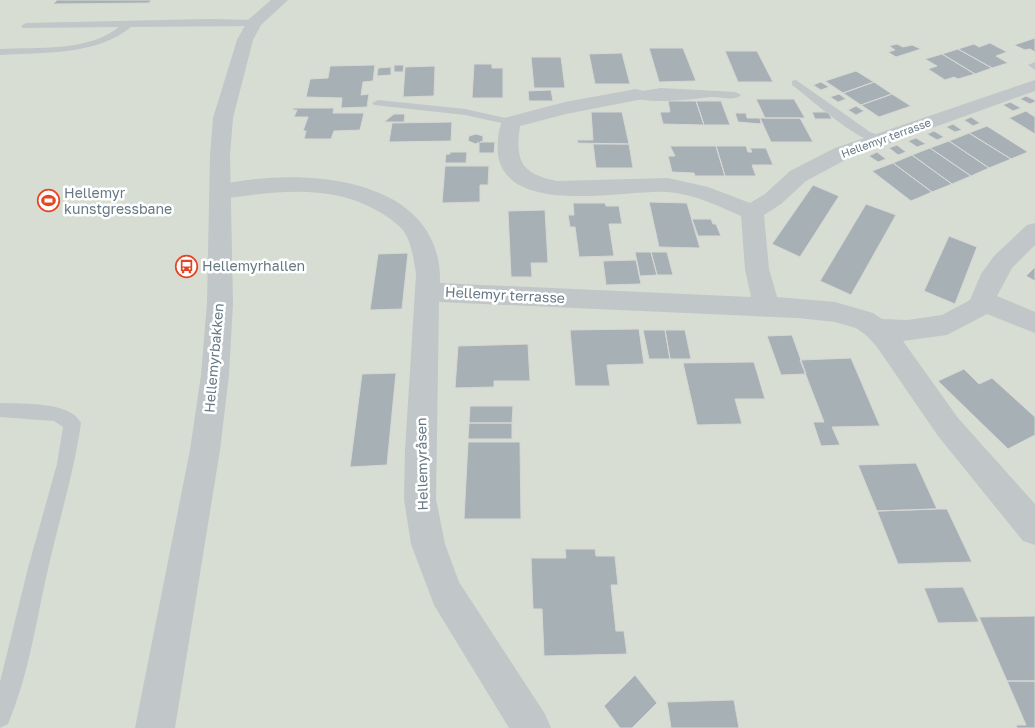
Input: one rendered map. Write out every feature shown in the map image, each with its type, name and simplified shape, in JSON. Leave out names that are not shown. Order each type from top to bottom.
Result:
[{"type":"street","name":"Hellemyrbakken","points":[[155,728],[174,632],[205,450],[215,375],[220,303],[220,192],[223,118],[245,40],[254,23],[280,0]]},
{"type":"street","name":"Hellemyr terrasse","points":[[752,212],[773,200],[798,176],[815,165],[1034,76]]},
{"type":"street","points":[[636,96],[558,110],[511,122],[508,142],[510,161],[520,174],[533,182],[565,189],[647,185],[681,186],[752,212],[757,269],[766,306]]},
{"type":"street","name":"Hellemyr terrasse","points":[[220,192],[305,184],[338,187],[380,201],[414,229],[425,253],[428,274],[427,292],[643,303],[766,306],[835,312],[864,320],[886,339],[948,426],[1035,529]]},
{"type":"street","name":"Hellemyr terrasse","points":[[876,329],[907,331],[947,325],[980,306],[990,281],[1003,262],[1035,231]]},
{"type":"street","name":"Hellemyråsen","points":[[427,292],[420,450],[420,499],[428,544],[446,593],[531,728]]},
{"type":"street","points":[[982,301],[1035,323]]},
{"type":"lane","points":[[26,26],[254,23]]},
{"type":"lane","points":[[0,52],[82,45],[117,34],[128,24]]},
{"type":"lane","points":[[796,83],[866,135],[880,140]]},
{"type":"lane","points":[[636,96],[668,98],[735,95]]},
{"type":"lane","points":[[378,103],[471,113],[511,122]]},
{"type":"lane","points":[[0,410],[57,414],[72,423],[66,464],[38,568],[17,665],[0,716]]},
{"type":"shaded area","points":[[0,0],[1035,0],[1035,728],[0,728]]},
{"type":"building","points":[[57,0],[151,0],[149,3],[53,4]]},
{"type":"building","points":[[1035,38],[1035,52],[1014,45]]},
{"type":"building","points":[[990,43],[1007,52],[996,56],[1008,63],[992,68],[958,49],[974,44],[979,47]]},
{"type":"building","points":[[897,44],[903,47],[912,45],[921,49],[896,57],[888,52],[895,50],[889,46]]},
{"type":"building","points":[[649,48],[683,48],[696,81],[659,82]]},
{"type":"building","points":[[958,49],[992,68],[975,74],[942,54]]},
{"type":"building","points":[[725,51],[757,51],[773,82],[738,82]]},
{"type":"building","points":[[622,53],[630,84],[595,84],[589,54]]},
{"type":"building","points":[[942,54],[975,74],[958,79],[954,77],[945,80],[928,69],[937,66],[925,59]]},
{"type":"building","points":[[531,57],[561,57],[565,88],[534,88]]},
{"type":"building","points":[[474,64],[492,64],[492,68],[503,68],[503,98],[472,98]]},
{"type":"building","points":[[375,65],[373,81],[363,82],[361,95],[369,94],[367,107],[341,108],[342,98],[306,97],[310,79],[328,78],[330,66]]},
{"type":"building","points":[[394,65],[404,65],[403,72],[394,72]]},
{"type":"building","points":[[435,66],[434,96],[403,97],[405,67]]},
{"type":"building","points":[[391,67],[391,75],[377,76],[378,68]]},
{"type":"building","points":[[856,71],[874,82],[843,93],[825,81]]},
{"type":"building","points":[[821,82],[829,87],[821,90],[813,85]]},
{"type":"building","points":[[874,82],[892,94],[861,105],[843,93]]},
{"type":"building","points":[[551,90],[553,101],[529,101],[528,91]]},
{"type":"building","points":[[839,94],[846,99],[838,102],[830,97]]},
{"type":"building","points":[[892,94],[911,106],[879,117],[861,105]]},
{"type":"building","points":[[1026,96],[1035,100],[1035,102],[1030,104],[1020,99]]},
{"type":"building","points":[[756,99],[794,99],[805,118],[765,118]]},
{"type":"building","points":[[668,101],[696,101],[704,125],[663,124],[660,112],[670,112]]},
{"type":"building","points":[[696,101],[721,101],[730,125],[704,125]]},
{"type":"building","points":[[1010,102],[1021,108],[1013,111],[1003,105]]},
{"type":"building","points":[[856,106],[864,111],[856,115],[848,110]]},
{"type":"building","points":[[293,108],[334,108],[333,113],[364,113],[360,130],[334,131],[331,139],[304,139],[306,131],[303,131],[308,117],[294,117],[297,110],[293,110]]},
{"type":"building","points":[[1026,111],[1035,117],[1035,134],[1009,118]]},
{"type":"building","points":[[591,112],[622,112],[629,144],[578,143],[577,140],[593,140]]},
{"type":"building","points":[[812,112],[828,112],[832,119],[815,119]]},
{"type":"building","points":[[735,113],[746,113],[747,118],[760,118],[761,124],[738,122]]},
{"type":"building","points":[[394,114],[405,114],[404,122],[384,122]]},
{"type":"building","points":[[971,117],[980,123],[973,126],[964,120]]},
{"type":"building","points":[[760,118],[800,118],[813,142],[771,142]]},
{"type":"building","points":[[452,122],[451,141],[389,142],[392,123]]},
{"type":"building","points":[[953,124],[962,130],[955,132],[946,127]]},
{"type":"building","points":[[987,126],[1028,152],[1011,159],[969,133]]},
{"type":"building","points":[[934,131],[944,137],[937,140],[927,134]]},
{"type":"building","points":[[969,133],[1011,159],[989,168],[949,141]]},
{"type":"building","points":[[476,134],[483,136],[483,141],[480,142],[495,142],[494,153],[479,153],[479,142],[476,144],[468,141],[469,136]]},
{"type":"building","points":[[916,138],[926,144],[917,147],[908,141]]},
{"type":"building","points":[[949,141],[989,168],[971,176],[930,148]]},
{"type":"building","points":[[593,144],[629,144],[633,168],[596,168]]},
{"type":"building","points":[[897,145],[906,152],[898,155],[889,148]]},
{"type":"building","points":[[670,146],[716,146],[725,176],[695,176],[694,173],[672,172],[668,156],[675,156]]},
{"type":"building","points":[[716,146],[746,146],[748,152],[752,152],[750,148],[766,148],[773,165],[752,165],[756,176],[725,176]]},
{"type":"building","points":[[930,148],[971,176],[952,184],[912,155]]},
{"type":"building","points":[[450,152],[467,152],[466,163],[445,163],[446,154],[450,154]]},
{"type":"building","points":[[877,152],[886,159],[878,162],[869,156]]},
{"type":"building","points":[[912,155],[952,184],[932,192],[893,163]]},
{"type":"building","points":[[893,163],[932,192],[911,201],[872,171]]},
{"type":"building","points":[[445,166],[489,166],[488,185],[480,185],[480,202],[442,203]]},
{"type":"building","points":[[813,185],[839,196],[800,257],[772,244]]},
{"type":"building","points":[[649,202],[687,203],[700,248],[659,247]]},
{"type":"building","points":[[573,203],[605,203],[606,206],[619,206],[622,224],[609,224],[614,256],[579,257],[575,227],[570,227],[568,215],[574,215]]},
{"type":"building","points":[[866,204],[896,215],[851,295],[820,281]]},
{"type":"building","points":[[545,210],[548,263],[531,263],[532,277],[511,277],[508,211]]},
{"type":"building","points":[[692,219],[711,219],[713,224],[716,224],[721,236],[698,236]]},
{"type":"building","points":[[949,236],[977,247],[955,304],[924,291]]},
{"type":"building","points":[[635,252],[651,252],[657,275],[640,276]]},
{"type":"building","points":[[651,252],[667,252],[673,275],[657,275]]},
{"type":"building","points":[[408,253],[402,309],[370,310],[378,254]]},
{"type":"building","points":[[636,260],[641,284],[606,285],[603,261]]},
{"type":"building","points":[[1035,267],[1035,281],[1026,276]]},
{"type":"building","points":[[639,329],[644,364],[607,365],[610,386],[575,386],[570,330]]},
{"type":"building","points":[[643,330],[665,330],[670,359],[649,359]]},
{"type":"building","points":[[665,330],[685,330],[691,359],[670,359]]},
{"type":"building","points":[[792,335],[806,374],[781,375],[767,336]]},
{"type":"building","points":[[528,344],[530,381],[494,381],[494,387],[455,388],[458,346]]},
{"type":"building","points":[[851,358],[880,426],[832,427],[840,445],[821,446],[813,422],[824,422],[800,360]]},
{"type":"building","points":[[754,362],[765,399],[735,399],[742,424],[697,425],[683,363]]},
{"type":"building","points":[[964,369],[979,384],[992,378],[1035,417],[1035,435],[1008,449],[938,381]]},
{"type":"building","points":[[396,373],[387,465],[350,467],[362,374]]},
{"type":"building","points":[[470,406],[513,406],[512,423],[469,423]]},
{"type":"building","points":[[469,423],[512,423],[512,439],[468,439]]},
{"type":"building","points":[[468,442],[520,442],[521,519],[464,519]]},
{"type":"building","points":[[916,463],[937,509],[877,511],[858,465]]},
{"type":"building","points":[[947,509],[972,562],[898,564],[877,511]]},
{"type":"building","points":[[565,549],[595,549],[596,556],[615,556],[618,585],[611,585],[616,631],[624,631],[627,654],[544,656],[542,609],[533,609],[531,558],[566,558]]},
{"type":"building","points":[[963,587],[979,622],[938,623],[924,588]]},
{"type":"building","points":[[1035,616],[1035,681],[1007,681],[979,617]]},
{"type":"building","points":[[635,675],[657,703],[632,728],[620,728],[604,706]]},
{"type":"building","points":[[1007,681],[1035,681],[1035,728],[1017,728],[1016,725],[1026,725]]},
{"type":"building","points":[[734,700],[739,728],[671,728],[667,702]]},
{"type":"place","name":"Hellemyr kunstgressbane","points":[[48,201]]},
{"type":"place","name":"Hellemyrhallen","points":[[186,266]]}]
